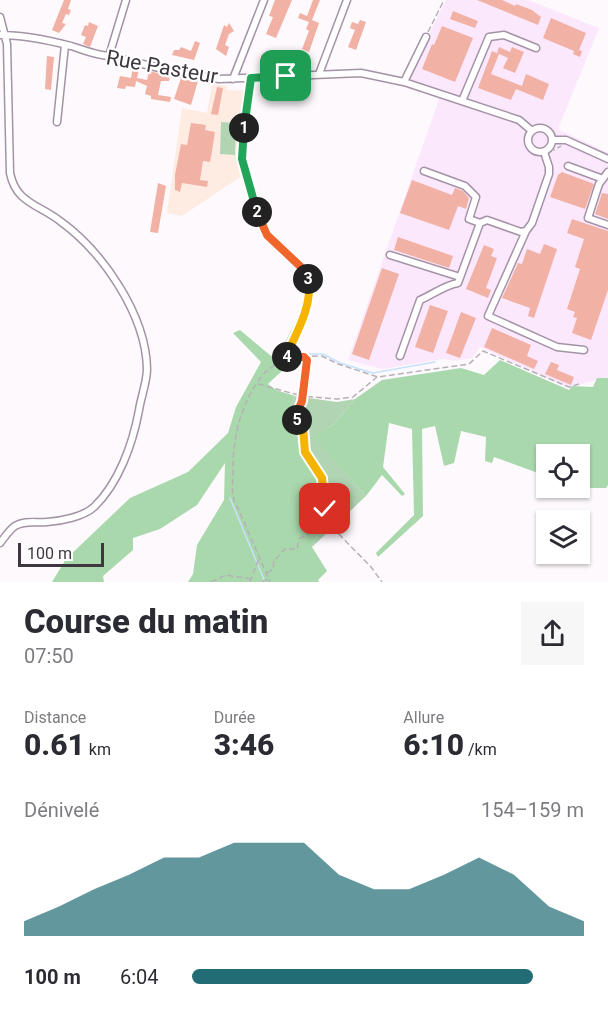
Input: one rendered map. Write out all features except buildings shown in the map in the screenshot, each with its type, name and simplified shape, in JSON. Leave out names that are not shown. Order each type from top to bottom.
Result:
[{"type":"street","points":[[109,56],[126,0]]},
{"type":"street","points":[[233,79],[264,0]]},
{"type":"street","points":[[319,74],[347,0]]},
{"type":"street","points":[[0,17],[10,173],[13,188],[31,204],[65,225],[97,255],[118,286],[141,334],[146,350],[147,372],[127,457],[93,508],[70,518],[49,522],[24,522],[16,525],[0,543]]},
{"type":"street","name":"Rue Pasteur","points":[[2,35],[65,45],[97,55],[202,77],[233,79],[361,73],[404,82],[519,120],[532,131]]},
{"type":"street","points":[[462,101],[489,37],[504,35],[536,48]]},
{"type":"street","points":[[404,82],[426,37]]},
{"type":"street","points":[[57,122],[65,45]]},
{"type":"street","points":[[246,176],[242,159],[242,137],[251,78]]},
{"type":"street","points":[[546,150],[533,150],[528,137],[532,131],[539,128],[547,130],[552,140]]},
{"type":"street","points":[[552,140],[546,150],[549,174],[532,223],[526,231],[488,316],[557,347],[584,350]]},
{"type":"street","points":[[552,140],[566,140],[608,159]]},
{"type":"street","points":[[568,166],[603,179]]},
{"type":"street","points":[[424,171],[465,186],[476,196],[469,219],[480,224]]},
{"type":"street","points":[[608,172],[588,218],[608,225]]},
{"type":"street","points":[[400,356],[420,300],[459,280],[480,224],[487,220],[520,232],[526,231]]},
{"type":"street","points":[[390,255],[459,280]]},
{"type":"path","points":[[426,37],[444,0]]},
{"type":"path","points":[[546,150],[554,150],[563,145]]},
{"type":"path","points":[[246,176],[267,235],[307,274],[309,285],[307,305],[285,358]]},
{"type":"path","points":[[270,582],[238,508],[231,499],[233,445],[241,416],[257,383],[270,367],[285,358],[322,356],[338,364],[378,377],[469,364],[483,351],[569,387],[579,384]]},
{"type":"path","points":[[304,357],[307,365],[300,411],[295,418],[303,427],[305,452],[322,478],[327,523],[365,560],[382,582]]},
{"type":"path","points":[[257,383],[302,396],[338,399],[353,397],[378,377]]},
{"type":"path","points":[[267,574],[273,569],[274,560],[280,557],[282,552],[286,549],[297,549],[299,539],[327,523]]},
{"type":"path","points":[[211,582],[226,575],[250,580],[260,558]]},
{"type":"path","points":[[262,581],[268,579]]},
{"type":"shaded area","points":[[446,0],[528,0],[599,28],[558,129],[608,153],[608,377],[568,388],[480,347],[472,358],[455,361],[443,359],[382,369],[348,360],[439,99],[406,80]]},
{"type":"shaded area","points":[[212,84],[227,86],[227,90],[246,91],[243,120],[239,120],[238,158],[243,175],[182,216],[167,213],[182,108],[207,113]]},
{"type":"green space","points":[[221,122],[236,123],[235,155],[220,154]]},
{"type":"green space","points":[[299,314],[302,314],[282,358],[303,360],[300,365],[287,366],[268,384],[276,390],[295,396],[290,408],[304,419],[296,434],[300,452],[318,478],[323,522],[312,547],[327,571],[318,580],[319,582],[188,582],[193,574],[197,545],[224,500],[225,463],[197,505],[160,529],[133,538],[133,550],[103,576],[104,582],[52,582],[66,559],[130,498],[188,472],[228,433],[236,407],[261,362],[233,333],[240,330],[271,356],[280,353]]},
{"type":"green space","points":[[500,360],[569,390],[572,386],[593,387],[597,378],[608,378],[608,485],[606,488],[590,488],[590,444],[536,444],[536,472],[494,457],[492,463],[485,461],[486,437],[461,431],[454,463],[444,466],[435,426],[422,429],[423,516],[378,557],[376,553],[414,515],[412,429],[389,423],[383,467],[405,494],[402,496],[382,475],[366,496],[313,437],[333,425],[355,399],[382,380],[461,368],[484,375]]},
{"type":"green space","points":[[295,396],[337,402],[355,399],[333,425],[314,437],[366,496],[312,547],[323,522],[318,479],[300,452],[290,408]]},
{"type":"waterway","points":[[291,354],[323,354],[340,363],[373,373],[435,362]]},
{"type":"waterway","points":[[230,498],[265,582]]},
{"type":"route","points":[[286,76],[251,78],[242,137],[242,159],[251,195],[267,235],[307,274],[309,285],[307,305],[285,358],[304,357],[307,360],[300,411],[295,418],[303,427],[305,452],[322,478],[325,509]]}]
